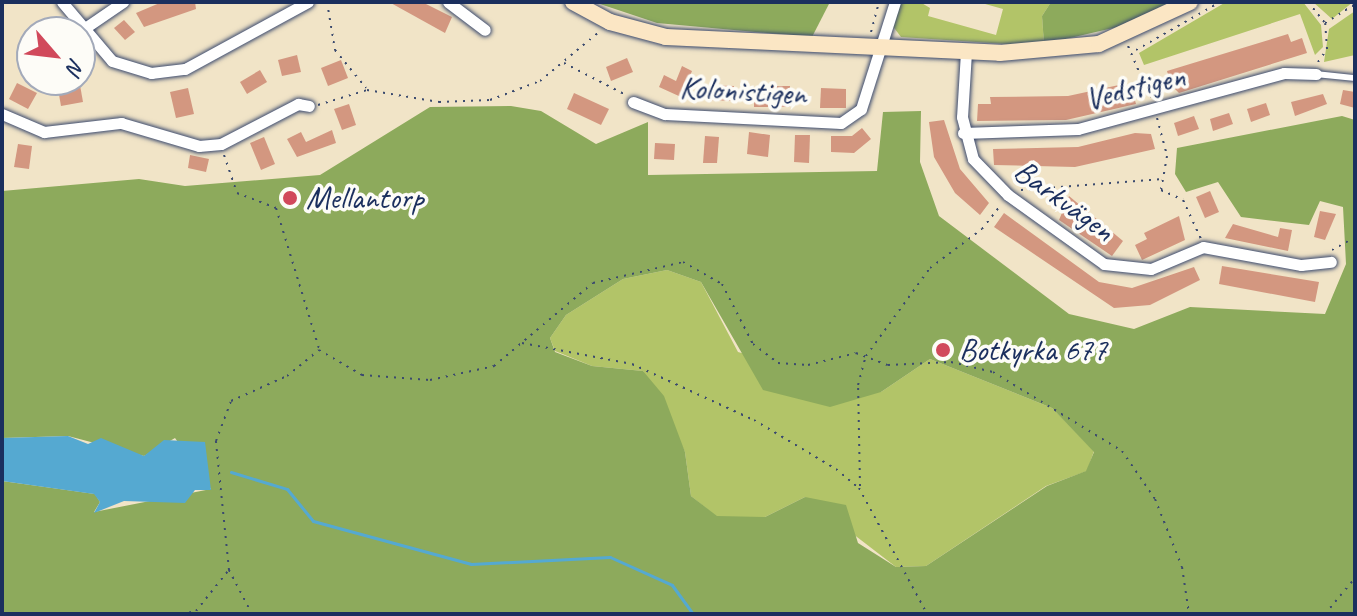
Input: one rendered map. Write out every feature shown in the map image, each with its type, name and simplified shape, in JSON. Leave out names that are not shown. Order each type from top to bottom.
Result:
[{"type":"street","points":[[96,20],[123,2]]},
{"type":"street","points":[[96,42],[125,68],[167,72],[286,19],[308,2]]},
{"type":"street","points":[[448,2],[485,30]]},
{"type":"street","points":[[573,2],[610,22],[666,37],[966,52],[1099,44],[1190,2]]},
{"type":"street","name":"Kolonistigen","points":[[633,102],[665,114],[841,123],[861,109],[884,47],[895,2]]},
{"type":"street","points":[[963,133],[966,52]]},
{"type":"street","name":"Vedstigen","points":[[963,133],[1078,129],[1155,112],[1284,73],[1316,74]]},
{"type":"street","points":[[2,114],[44,132],[121,123],[183,143],[221,144],[298,104],[309,106]]},
{"type":"street","name":"Barkvägen","points":[[963,133],[973,159],[1008,195],[1114,269],[1151,269],[1203,247]]},
{"type":"street","points":[[1203,247],[1301,265],[1331,262]]},
{"type":"lane","points":[[1316,74],[1355,78]]},
{"type":"path","points":[[327,2],[335,50],[367,90]]},
{"type":"path","points":[[1203,247],[1183,200],[1161,190],[1167,156],[1135,50],[1220,2]]},
{"type":"path","points":[[1308,2],[1325,23],[1327,49],[1316,74]]},
{"type":"path","points":[[1325,23],[1355,4]]},
{"type":"path","points":[[309,106],[367,90],[439,102],[490,100],[563,63],[610,22]]},
{"type":"path","name":"Kolonistigen","points":[[563,63],[633,102]]},
{"type":"path","points":[[221,144],[237,193],[276,208],[319,350],[362,375],[430,380],[494,366],[593,283],[683,262],[722,284],[753,344],[778,363],[866,356],[888,365],[951,362],[993,372],[1122,451],[1155,499],[1182,567],[1189,614]]},
{"type":"path","points":[[927,614],[859,488],[858,385],[866,356],[901,301],[982,229],[1008,195],[1163,179]]},
{"type":"path","points":[[1331,262],[1333,249],[1355,237]]},
{"type":"path","points":[[521,343],[632,364],[754,420],[859,488]]},
{"type":"path","points":[[252,614],[229,570],[217,423],[231,401],[287,376],[319,350]]},
{"type":"path","points":[[181,614],[196,611],[229,570]]},
{"type":"path","points":[[1325,614],[1355,578]]},
{"type":"green space","points":[[594,2],[830,2],[812,37],[657,23]]},
{"type":"green space","points":[[897,2],[920,2],[930,8],[928,16],[996,35],[1003,9],[978,2],[1051,2],[1042,16],[1044,44],[1020,45],[901,37],[892,25]]},
{"type":"green space","points":[[1051,2],[1177,2],[1139,22],[1044,44],[1042,16]]},
{"type":"green space","points":[[1226,2],[1303,2],[1321,25],[1323,47],[1315,55],[1300,14],[1144,65],[1139,53]]},
{"type":"green space","points":[[1313,2],[1353,2],[1332,19]]},
{"type":"green space","points":[[1355,11],[1355,55],[1324,62],[1329,29]]},
{"type":"green space","points":[[511,106],[541,111],[596,144],[648,122],[648,175],[877,171],[883,112],[921,111],[920,162],[939,216],[1069,314],[1134,329],[1190,307],[1325,314],[1346,264],[1343,207],[1320,201],[1309,225],[1241,217],[1218,182],[1186,192],[1175,174],[1177,148],[1342,116],[1355,120],[1355,614],[2,614],[2,481],[95,494],[100,502],[94,512],[211,489],[175,438],[144,456],[68,436],[2,438],[2,191],[139,179],[185,186],[320,175],[430,107]],"holes":[[[667,270],[701,282],[763,390],[830,407],[881,392],[930,359],[1052,408],[1094,452],[1086,471],[1047,486],[926,566],[896,567],[858,543],[846,505],[805,497],[765,517],[717,516],[691,496],[685,452],[664,396],[643,371],[592,366],[555,352],[550,338],[566,315],[623,279]]]},
{"type":"green space","points":[[667,270],[701,282],[738,352],[881,392],[930,359],[1052,408],[1094,451],[1087,471],[1046,486],[926,566],[896,567],[805,497],[765,517],[717,517],[691,496],[685,452],[643,371],[592,366],[555,351],[550,338],[566,315],[623,279]]},
{"type":"water","points":[[68,436],[88,444],[101,438],[144,456],[164,440],[205,442],[211,490],[195,490],[185,503],[124,501],[94,513],[100,502],[94,494],[2,481],[2,438]]},
{"type":"building","points":[[162,2],[195,2],[196,9],[144,27],[136,13]]},
{"type":"building","points":[[389,2],[422,2],[452,17],[445,33]]},
{"type":"building","points":[[124,20],[135,32],[125,40],[114,28]]},
{"type":"building","points":[[1288,34],[1291,42],[1302,38],[1307,53],[1179,93],[1171,85],[1167,71]]},
{"type":"building","points":[[297,55],[301,72],[282,76],[278,60]]},
{"type":"building","points":[[627,58],[633,72],[611,81],[606,67]]},
{"type":"building","points":[[341,60],[348,78],[328,86],[321,68]]},
{"type":"building","points":[[682,66],[692,71],[681,97],[659,87],[664,75],[676,81]]},
{"type":"building","points":[[260,70],[267,82],[247,94],[240,82]]},
{"type":"building","points":[[16,85],[16,96],[35,96],[28,109],[9,99]]},
{"type":"building","points":[[707,85],[734,86],[733,101],[706,100]]},
{"type":"building","points":[[1119,85],[1131,86],[1136,104],[1066,120],[977,121],[978,104],[991,104],[990,97],[1068,96]]},
{"type":"building","points":[[771,86],[790,86],[790,107],[754,107],[754,94],[771,95]]},
{"type":"building","points":[[188,88],[194,114],[176,118],[170,92]]},
{"type":"building","points":[[821,88],[846,89],[846,108],[820,108]]},
{"type":"building","points":[[1343,90],[1355,92],[1355,108],[1340,104]]},
{"type":"building","points":[[574,93],[609,109],[601,125],[567,109]]},
{"type":"building","points":[[1323,94],[1327,104],[1295,116],[1291,102]]},
{"type":"building","points":[[59,96],[82,96],[83,102],[61,106]]},
{"type":"building","points":[[1266,103],[1270,115],[1251,122],[1247,109]]},
{"type":"building","points":[[349,104],[356,125],[342,130],[334,109]]},
{"type":"building","points":[[1229,113],[1233,124],[1213,131],[1210,119]]},
{"type":"building","points":[[1194,116],[1199,129],[1178,136],[1174,123]]},
{"type":"building","points":[[944,120],[960,169],[989,203],[980,215],[955,193],[934,157],[929,122]]},
{"type":"building","points":[[862,128],[871,139],[854,153],[831,152],[831,136],[852,136]]},
{"type":"building","points":[[332,130],[336,143],[297,157],[287,139],[301,132],[306,142]]},
{"type":"building","points":[[749,132],[770,135],[768,157],[747,154]]},
{"type":"building","points":[[1135,133],[1151,134],[1155,149],[1075,167],[994,165],[993,149],[1078,147]]},
{"type":"building","points":[[795,135],[810,135],[809,163],[794,162]]},
{"type":"building","points":[[705,136],[719,137],[717,163],[703,163]]},
{"type":"building","points":[[264,137],[275,164],[261,170],[250,143]]},
{"type":"building","points":[[655,143],[675,144],[674,160],[654,159]]},
{"type":"building","points":[[18,144],[32,146],[29,169],[14,167]]},
{"type":"building","points":[[190,155],[209,159],[206,172],[188,168]]},
{"type":"building","points":[[1210,191],[1219,212],[1205,218],[1196,197]]},
{"type":"building","points":[[1069,196],[1123,241],[1112,256],[1059,220]]},
{"type":"building","points":[[1320,211],[1336,214],[1325,240],[1314,237]]},
{"type":"building","points":[[1004,213],[1099,282],[1132,288],[1194,267],[1200,280],[1150,305],[1114,308],[994,227]]},
{"type":"building","points":[[1179,216],[1185,240],[1142,260],[1135,245],[1147,239],[1144,233]]},
{"type":"building","points":[[1233,224],[1278,237],[1280,228],[1292,230],[1288,251],[1225,238]]},
{"type":"building","points":[[1222,266],[1319,282],[1315,302],[1219,284]]},
{"type":"waterway","points":[[231,472],[287,489],[313,521],[471,564],[610,557],[672,585],[693,614]]},
{"type":"place","name":"Mellantorp","points":[[290,198]]},
{"type":"place","name":"Botkyrka 677","points":[[943,350]]}]
